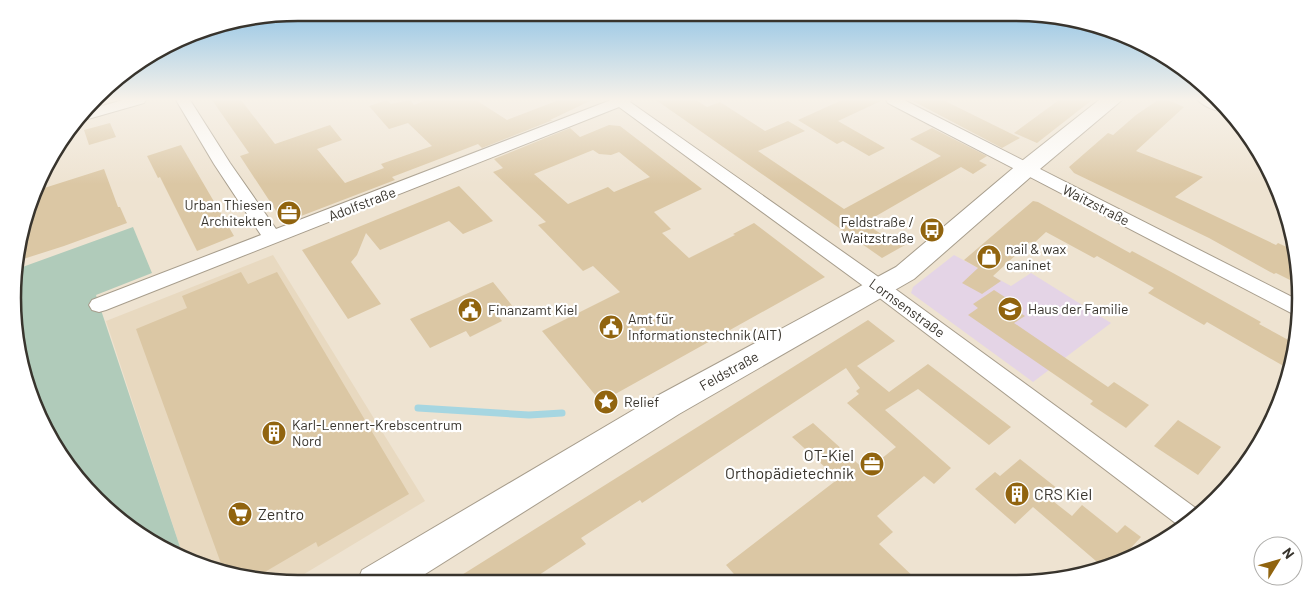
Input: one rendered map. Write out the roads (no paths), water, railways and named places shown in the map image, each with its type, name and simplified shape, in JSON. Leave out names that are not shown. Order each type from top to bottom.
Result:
[{"type":"street","points":[[200,128],[222,164],[273,238]]},
{"type":"street","name":"Adolfstraße","points":[[99,305],[553,128]]},
{"type":"street","name":"Lornsenstraße","points":[[658,128],[880,288],[1186,516]]},
{"type":"street","name":"Waitzstraße","points":[[947,128],[1292,306]]},
{"type":"street","name":"Feldstraße","points":[[389,575],[668,405],[905,273],[1026,169],[1077,128]]},
{"type":"waterway","points":[[418,408],[529,415],[562,413]]},
{"type":"place","name":"Urban Thiesen Architekten","points":[[289,213]]},
{"type":"place","name":"Feldstraße / Waitzstraße","points":[[932,230]]},
{"type":"place","name":"nail & wax caninet","points":[[989,257]]},
{"type":"place","name":"Haus der Familie","points":[[1010,309]]},
{"type":"place","name":"Finanzamt Kiel","points":[[470,310]]},
{"type":"place","name":"Amt für Informationstechnik (AIT)","points":[[611,327]]},
{"type":"place","name":"Relief","points":[[606,402]]},
{"type":"place","name":"Karl-Lennert-Krebscentrum Nord","points":[[274,433]]},
{"type":"place","name":"OT-Kiel Orthopädietechnik","points":[[872,464]]},
{"type":"place","name":"CRS Kiel","points":[[1017,494]]},
{"type":"place","name":"Zentro","points":[[240,514]]}]
